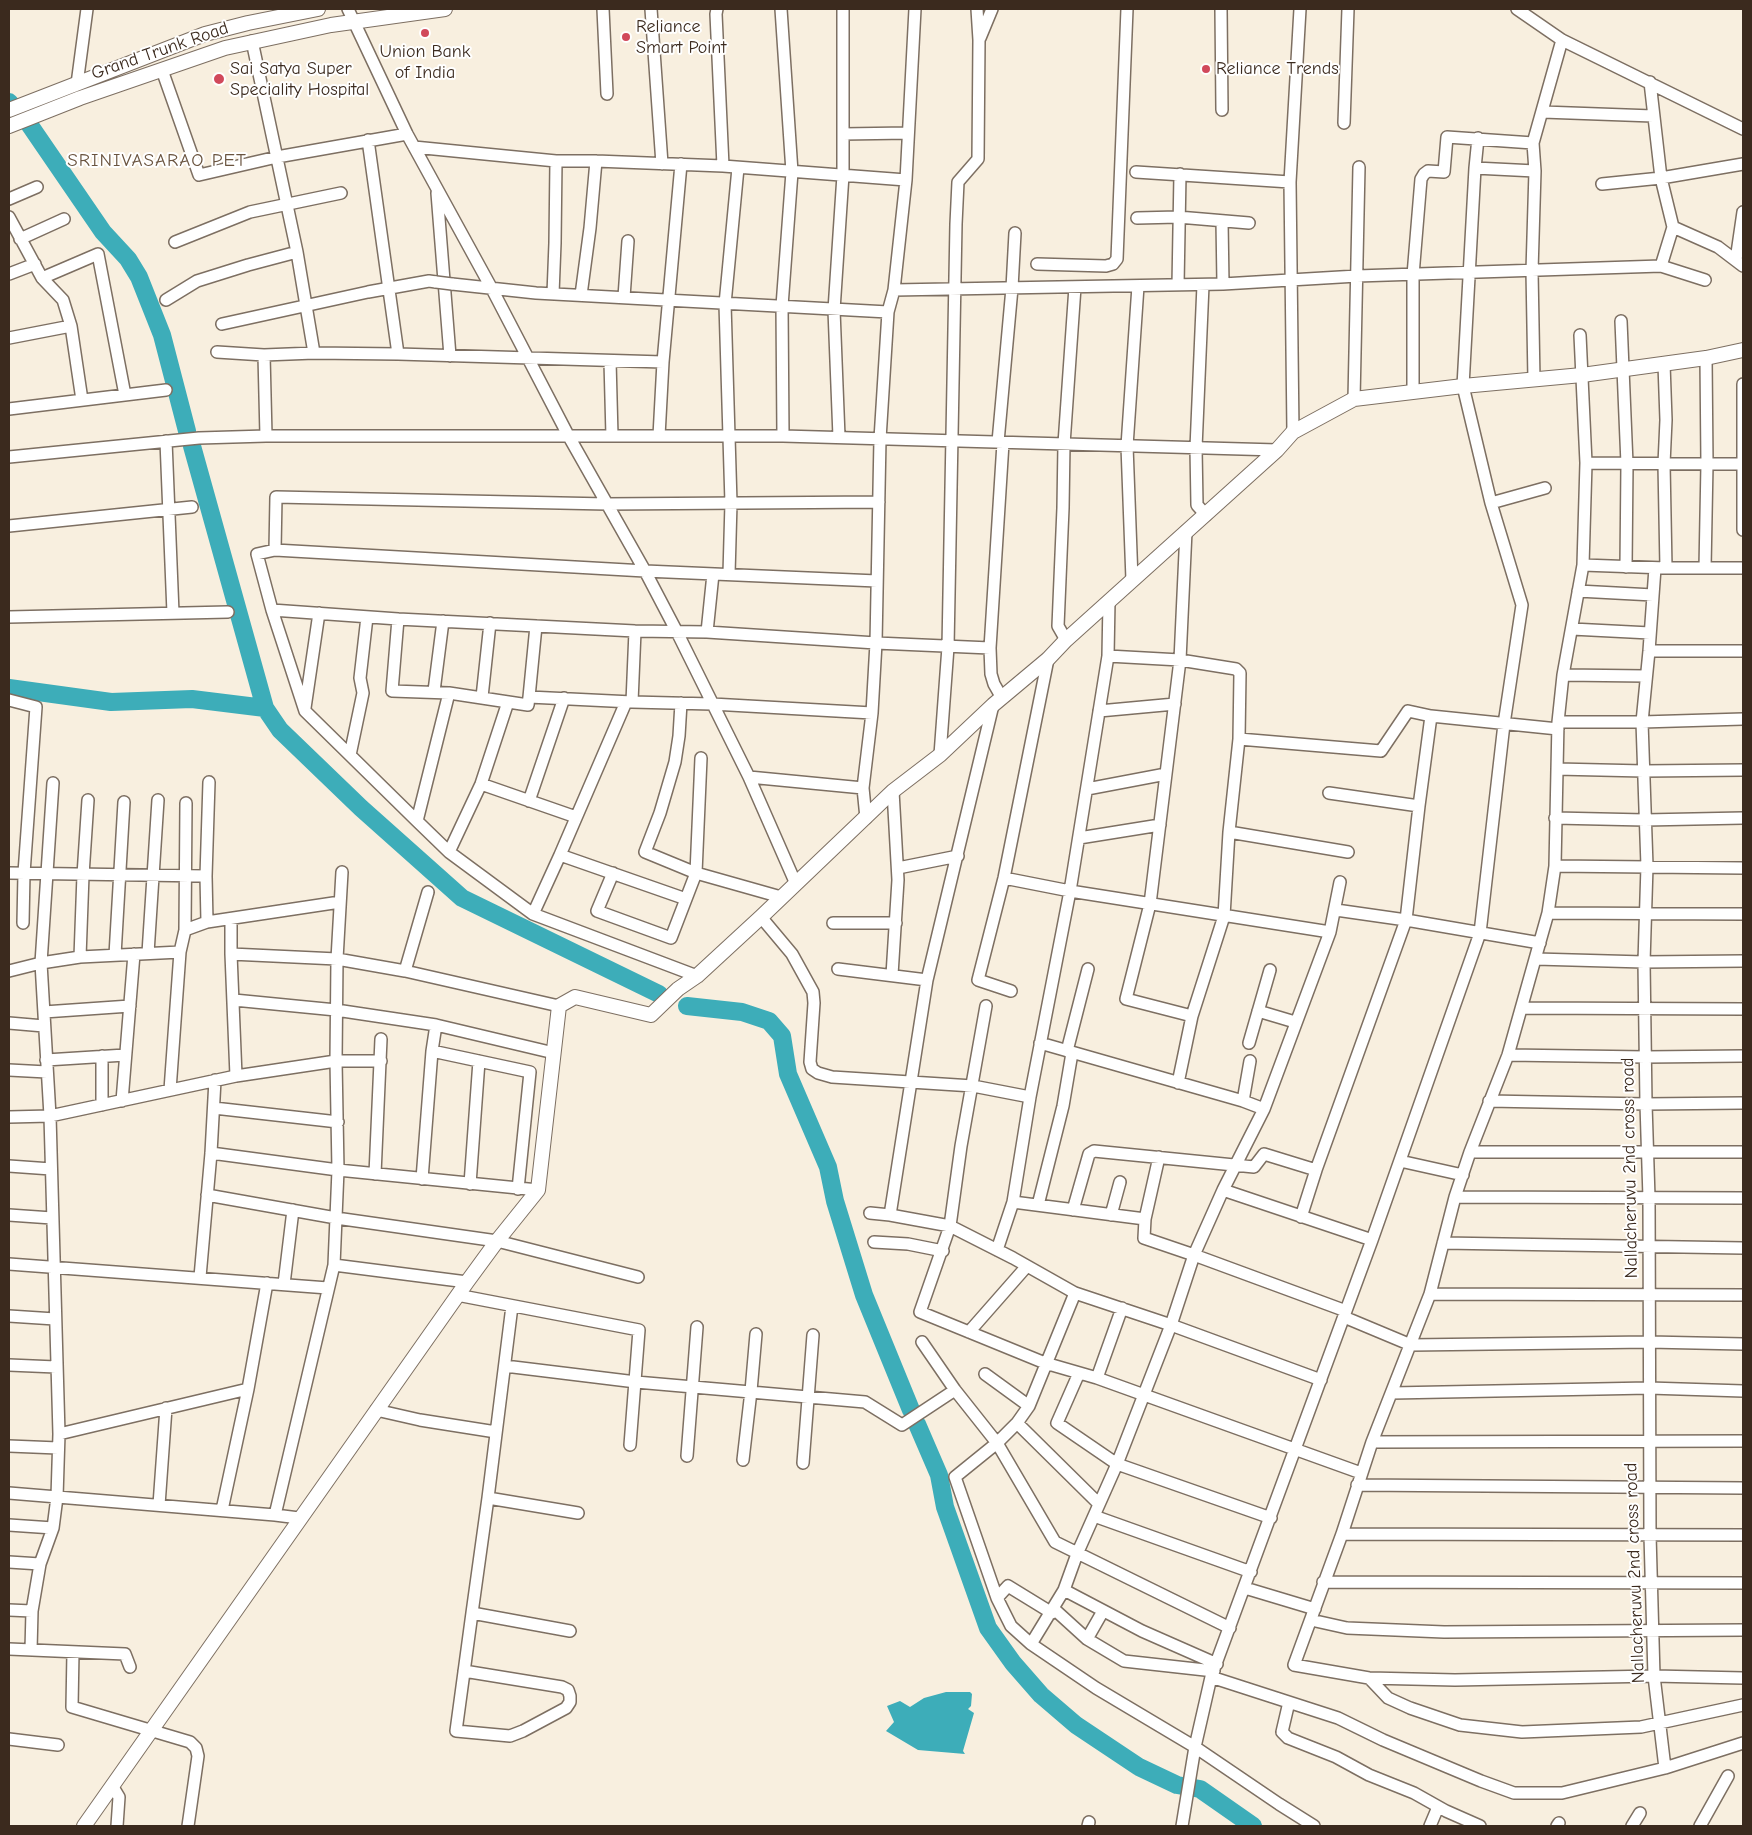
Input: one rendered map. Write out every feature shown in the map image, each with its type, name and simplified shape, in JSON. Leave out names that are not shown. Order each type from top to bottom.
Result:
[{"type":"main road","name":"Grand Trunk Road","points":[[9,110],[204,34],[318,9]]},
{"type":"main road","name":"Grand Trunk Road","points":[[9,126],[203,55],[252,41],[351,15],[445,9]]},
{"type":"main road","points":[[84,1826],[457,1295],[538,1190],[559,1006],[575,997],[651,1015],[782,898],[894,792],[940,756],[997,701],[1048,659],[1066,640],[1277,450],[1293,432],[1354,399],[1463,386],[1582,375],[1706,358],[1743,350]]},
{"type":"street","points":[[77,84],[87,9]]},
{"type":"street","points":[[603,9],[607,94]]},
{"type":"street","points":[[651,9],[662,164]]},
{"type":"street","points":[[717,9],[723,166]]},
{"type":"street","points":[[781,9],[792,172],[782,306],[783,436]]},
{"type":"street","points":[[839,437],[834,310],[843,175],[843,9]]},
{"type":"street","points":[[866,818],[863,788],[872,713],[876,643],[880,439],[888,312],[894,290],[906,180],[915,9]]},
{"type":"street","points":[[940,756],[948,647],[950,441],[958,182],[978,159],[979,40],[977,9]]},
{"type":"street","points":[[979,40],[992,9]]},
{"type":"street","points":[[1037,264],[1106,266],[1113,264],[1117,259],[1127,9]]},
{"type":"street","points":[[1222,9],[1222,110]]},
{"type":"street","points":[[1293,432],[1290,182],[1300,9]]},
{"type":"street","points":[[1344,123],[1348,9]]},
{"type":"street","points":[[1517,9],[1562,40],[1743,129]]},
{"type":"street","points":[[351,15],[407,134],[492,289],[568,435],[645,571],[677,632],[749,777],[796,884]]},
{"type":"street","points":[[1534,380],[1532,271],[1535,171],[1533,143],[1562,40]]},
{"type":"street","points":[[252,41],[297,252],[314,353]]},
{"type":"street","points":[[162,70],[200,175],[278,157],[407,134]]},
{"type":"street","points":[[1650,82],[1661,178],[1673,228],[1660,266]]},
{"type":"street","points":[[1543,112],[1653,116]]},
{"type":"street","points":[[843,134],[908,134]]},
{"type":"street","points":[[1413,392],[1413,274],[1421,179],[1428,171],[1444,172],[1447,137],[1533,143]]},
{"type":"street","points":[[1182,1826],[1195,1748],[1214,1670],[1372,1240],[1480,933],[1504,724],[1522,605],[1491,503],[1463,386],[1468,273],[1478,138]]},
{"type":"street","points":[[368,140],[398,354]]},
{"type":"street","points":[[414,147],[556,161],[723,166],[906,180]]},
{"type":"street","points":[[553,294],[556,242],[556,161]]},
{"type":"street","points":[[581,295],[596,161]]},
{"type":"street","points":[[659,436],[663,362],[681,164]]},
{"type":"street","points":[[1602,184],[1661,178],[1743,164]]},
{"type":"street","points":[[1354,399],[1359,167]]},
{"type":"street","points":[[729,574],[732,503],[725,304],[738,168]]},
{"type":"street","points":[[1475,168],[1535,171]]},
{"type":"street","points":[[1136,172],[1290,182]]},
{"type":"street","points":[[1178,285],[1180,174]]},
{"type":"street","points":[[9,199],[37,187]]},
{"type":"street","points":[[437,189],[450,356]]},
{"type":"street","points":[[175,242],[250,212],[341,193]]},
{"type":"street","points":[[1740,263],[1743,212]]},
{"type":"street","points":[[1137,218],[1178,216],[1249,223]]},
{"type":"street","points":[[9,217],[42,278],[63,300],[70,326],[82,400]]},
{"type":"street","points":[[20,239],[64,219]]},
{"type":"street","points":[[1222,221],[1223,284]]},
{"type":"street","points":[[1673,228],[1718,247],[1740,263]]},
{"type":"street","points":[[890,1215],[926,980],[997,701],[991,674],[990,648],[1015,233]]},
{"type":"street","points":[[624,298],[628,241]]},
{"type":"street","points":[[166,300],[197,281],[297,252]]},
{"type":"street","points":[[42,278],[98,254],[125,395]]},
{"type":"street","points":[[9,274],[35,264]]},
{"type":"street","points":[[894,290],[1203,285],[1357,276],[1660,266],[1705,280]]},
{"type":"street","points":[[222,324],[429,281],[553,294],[888,312]]},
{"type":"street","points":[[1203,285],[1196,448],[1197,505],[1206,514]]},
{"type":"street","points":[[1132,580],[1127,446],[1138,286]]},
{"type":"street","points":[[1066,640],[1058,626],[1064,444],[1075,287]]},
{"type":"street","points":[[1621,321],[1627,464],[1626,566]]},
{"type":"street","points":[[9,338],[70,326]]},
{"type":"street","points":[[1580,336],[1586,463],[1583,565],[1563,674],[1558,725],[1555,866],[1548,913],[1508,1055],[1489,1101],[1455,1197],[1430,1294],[1372,1442],[1342,1534],[1294,1665],[1369,1678],[1455,1680],[1654,1676],[1743,1678]]},
{"type":"street","points":[[218,352],[264,355],[314,353],[398,354],[663,362]]},
{"type":"street","points":[[264,355],[266,436]]},
{"type":"street","points":[[1705,568],[1707,464],[1706,358]]},
{"type":"street","points":[[610,361],[612,436]]},
{"type":"street","name":"Nallacheruvu 2nd cross road","points":[[1664,364],[1666,420],[1660,568],[1653,595],[1642,722],[1647,866],[1644,962],[1649,1198],[1649,1440],[1652,1631],[1654,1676],[1665,1768]]},
{"type":"street","points":[[1743,384],[1743,530]]},
{"type":"street","points":[[9,409],[166,390]]},
{"type":"street","points":[[9,457],[199,438],[266,436],[783,436],[1277,450]]},
{"type":"street","points":[[166,441],[173,613]]},
{"type":"street","points":[[1586,463],[1743,464]]},
{"type":"street","points":[[1491,503],[1545,488]]},
{"type":"street","points":[[275,550],[276,497],[607,504],[879,502]]},
{"type":"street","points":[[9,526],[192,507]]},
{"type":"street","points":[[1186,531],[1180,660],[1150,904],[1126,999],[1192,1016]]},
{"type":"street","points":[[696,976],[533,914],[449,852],[305,711],[272,610],[257,554],[275,550],[645,571],[877,581]]},
{"type":"street","points":[[1583,565],[1660,568],[1743,568]]},
{"type":"street","points":[[707,632],[713,574]]},
{"type":"street","points":[[1578,591],[1653,595]]},
{"type":"street","points":[[997,1250],[1013,1202],[1030,1097],[1070,892],[1108,656],[1109,601]]},
{"type":"street","points":[[272,610],[490,624],[635,631],[707,632],[990,648]]},
{"type":"street","points":[[9,617],[228,612]]},
{"type":"street","points":[[305,711],[319,613]]},
{"type":"street","points":[[350,755],[363,693],[360,678],[367,617]]},
{"type":"street","points":[[398,619],[392,691],[449,693],[528,705],[536,626]]},
{"type":"street","points":[[434,692],[443,621]]},
{"type":"street","points":[[482,697],[490,624]]},
{"type":"street","points":[[1572,630],[1650,633]]},
{"type":"street","points":[[533,914],[629,702],[635,631]]},
{"type":"street","points":[[1649,651],[1743,651]]},
{"type":"street","points":[[1108,656],[1180,660],[1236,669],[1240,673],[1239,739],[1229,832],[1224,916],[1192,1016],[1178,1082]]},
{"type":"street","points":[[1012,991],[978,980],[1004,878],[1048,659]]},
{"type":"street","points":[[1563,674],[1646,676]]},
{"type":"street","points":[[417,821],[449,693]]},
{"type":"street","points":[[529,697],[712,704],[872,713]]},
{"type":"street","points":[[529,801],[564,698]]},
{"type":"street","points":[[9,700],[36,707],[24,873],[23,922]]},
{"type":"street","points":[[449,852],[481,784],[508,702]]},
{"type":"street","points":[[681,703],[675,762],[660,813],[645,852],[696,873],[782,898]]},
{"type":"street","points":[[1099,711],[1175,704]]},
{"type":"street","points":[[1239,739],[1381,751],[1408,711],[1431,716],[1504,724],[1558,725],[1743,719]]},
{"type":"street","points":[[1301,1217],[1316,1170],[1406,920],[1431,716]]},
{"type":"street","points":[[613,873],[597,911],[671,938],[696,873],[702,758]]},
{"type":"street","points":[[1557,769],[1644,771],[1743,770]]},
{"type":"street","points":[[1087,789],[1166,774]]},
{"type":"street","points":[[749,777],[863,788]]},
{"type":"street","points":[[207,922],[206,876],[209,782]]},
{"type":"street","points":[[31,1650],[32,1611],[40,1564],[53,1528],[57,1496],[59,1434],[50,1116],[41,963],[53,783]]},
{"type":"street","points":[[481,784],[576,817]]},
{"type":"street","points":[[892,975],[898,868],[894,792]]},
{"type":"street","points":[[1328,792],[1419,806]]},
{"type":"street","points":[[80,957],[88,800]]},
{"type":"street","points":[[148,953],[158,800]]},
{"type":"street","points":[[115,955],[124,802]]},
{"type":"street","points":[[170,1090],[180,952],[184,930],[186,803]]},
{"type":"street","points":[[1555,818],[1645,820],[1743,818]]},
{"type":"street","points":[[1079,838],[1160,824]]},
{"type":"street","points":[[1229,832],[1348,852]]},
{"type":"street","points":[[560,854],[686,898]]},
{"type":"street","points":[[898,868],[958,856]]},
{"type":"street","points":[[1555,866],[1743,868]]},
{"type":"street","points":[[275,1515],[334,1265],[338,1170],[337,959],[342,872]]},
{"type":"street","points":[[9,873],[152,877],[206,876]]},
{"type":"street","points":[[1004,878],[1070,892],[1330,932]]},
{"type":"street","points":[[1031,1644],[1053,1611],[1064,1590],[1077,1554],[1117,1464],[1144,1395],[1171,1324],[1194,1255],[1223,1190],[1264,1109],[1330,932],[1336,910],[1340,882]]},
{"type":"street","points":[[405,971],[428,892]]},
{"type":"street","points":[[184,930],[207,922],[340,902]]},
{"type":"street","points":[[1336,910],[1540,943]]},
{"type":"street","points":[[1548,913],[1743,914]]},
{"type":"street","points":[[761,917],[792,954],[813,992],[810,1062],[812,1069],[832,1077],[973,1086],[1030,1097]]},
{"type":"street","points":[[231,919],[236,1076]]},
{"type":"street","points":[[833,923],[896,923]]},
{"type":"street","points":[[9,972],[41,963],[80,957],[180,952]]},
{"type":"street","points":[[122,1101],[134,954]]},
{"type":"street","points":[[231,954],[337,959],[405,971],[559,1006]]},
{"type":"street","points":[[1536,959],[1644,962],[1743,961]]},
{"type":"street","points":[[838,969],[926,980]]},
{"type":"street","points":[[1038,1205],[1063,1106],[1070,1052],[1088,969]]},
{"type":"street","points":[[1250,1043],[1270,970]]},
{"type":"street","points":[[234,1000],[336,1010],[436,1025],[554,1053]]},
{"type":"street","points":[[44,1012],[130,1006]]},
{"type":"street","points":[[986,1006],[961,1146],[950,1226],[943,1251],[920,1312],[1045,1363],[1098,1378],[1361,1473]]},
{"type":"street","points":[[1522,1008],[1743,1009]]},
{"type":"street","points":[[1258,1011],[1295,1022]]},
{"type":"street","points":[[9,1023],[44,1026]]},
{"type":"street","points":[[422,1179],[432,1050],[436,1025]]},
{"type":"street","points":[[375,1174],[381,1039]]},
{"type":"street","points":[[1040,1043],[1243,1101],[1264,1109]]},
{"type":"street","points":[[432,1050],[530,1072],[518,1189]]},
{"type":"street","points":[[46,1060],[125,1055]]},
{"type":"street","points":[[1508,1055],[1743,1056]]},
{"type":"street","points":[[102,1056],[102,1105]]},
{"type":"street","points":[[9,1117],[50,1116],[215,1080],[336,1060],[381,1061]]},
{"type":"street","points":[[470,1184],[479,1061]]},
{"type":"street","points":[[1243,1101],[1250,1061]]},
{"type":"street","points":[[9,1070],[47,1072]]},
{"type":"street","points":[[200,1277],[211,1153],[215,1080]]},
{"type":"street","points":[[1489,1101],[1646,1104],[1743,1103]]},
{"type":"street","points":[[214,1108],[338,1122]]},
{"type":"street","points":[[1470,1152],[1648,1150],[1743,1152]]},
{"type":"street","points":[[1073,1210],[1089,1154],[1094,1151],[1254,1167],[1264,1154],[1316,1170]]},
{"type":"street","points":[[211,1153],[338,1170],[538,1190]]},
{"type":"street","points":[[1159,1157],[1145,1219],[1144,1238],[1194,1255],[1345,1314],[1411,1345],[1649,1342],[1743,1344]]},
{"type":"street","points":[[1400,1161],[1462,1175]]},
{"type":"street","points":[[9,1166],[51,1169]]},
{"type":"street","points":[[1111,1214],[1120,1182]]},
{"type":"street","points":[[1223,1190],[1372,1240]]},
{"type":"street","points":[[207,1195],[336,1218],[497,1241],[638,1277]]},
{"type":"street","points":[[1455,1197],[1743,1198]]},
{"type":"street","points":[[1013,1202],[1145,1219]]},
{"type":"street","points":[[284,1284],[293,1210]]},
{"type":"street","points":[[870,1213],[950,1226],[1075,1293],[1171,1324],[1321,1380]]},
{"type":"street","points":[[9,1215],[52,1218]]},
{"type":"street","points":[[874,1242],[908,1244],[943,1251]]},
{"type":"street","points":[[1443,1243],[1743,1248]]},
{"type":"street","points":[[9,1264],[328,1288]]},
{"type":"street","points":[[334,1265],[467,1282]]},
{"type":"street","points":[[968,1332],[1027,1266]]},
{"type":"street","points":[[222,1510],[268,1283]]},
{"type":"street","points":[[1075,1293],[1029,1406],[1017,1423],[997,1443],[955,1478],[997,1598],[1011,1626],[1031,1644],[1096,1688],[1195,1748],[1314,1826]]},
{"type":"street","points":[[1430,1294],[1743,1295]]},
{"type":"street","points":[[457,1295],[639,1330],[630,1445]]},
{"type":"street","points":[[464,1671],[562,1687],[568,1690],[570,1702],[566,1708],[510,1736],[456,1731],[512,1306]]},
{"type":"street","points":[[1098,1378],[1122,1308]]},
{"type":"street","points":[[9,1316],[55,1319]]},
{"type":"street","points":[[687,1456],[696,1328]]},
{"type":"street","points":[[743,1460],[752,1392],[756,1334]]},
{"type":"street","points":[[803,1463],[813,1336]]},
{"type":"street","points":[[922,1342],[955,1390],[997,1443],[1055,1542],[1230,1628]]},
{"type":"street","points":[[9,1365],[56,1367]]},
{"type":"street","points":[[504,1366],[636,1382],[865,1402],[902,1425],[955,1390]]},
{"type":"street","points":[[1079,1373],[1057,1423],[1117,1464],[1271,1518]]},
{"type":"street","points":[[985,1374],[1029,1406]]},
{"type":"street","points":[[1392,1393],[1649,1388],[1743,1391]]},
{"type":"street","points":[[59,1434],[248,1389]]},
{"type":"street","points":[[159,1505],[166,1408]]},
{"type":"street","points":[[376,1410],[420,1420],[496,1432]]},
{"type":"street","points":[[1017,1423],[1099,1504]]},
{"type":"street","points":[[1372,1442],[1743,1441]]},
{"type":"street","points":[[9,1446],[58,1448]]},
{"type":"street","points":[[1358,1485],[1650,1489],[1743,1488]]},
{"type":"street","points":[[9,1493],[300,1518]]},
{"type":"street","points":[[488,1498],[578,1513]]},
{"type":"street","points":[[1094,1516],[1251,1572]]},
{"type":"street","points":[[9,1525],[53,1528]]},
{"type":"street","points":[[1342,1534],[1743,1534]]},
{"type":"street","points":[[9,1562],[40,1564]]},
{"type":"street","points":[[1323,1582],[1743,1583]]},
{"type":"street","points":[[997,1598],[1008,1586],[1053,1611],[1087,1639],[1124,1661],[1214,1670]]},
{"type":"street","points":[[1245,1588],[1347,1628],[1444,1632],[1743,1630]]},
{"type":"street","points":[[1064,1590],[1214,1670],[1289,1702],[1338,1718],[1383,1740],[1481,1781],[1514,1792],[1562,1793],[1665,1768],[1743,1744]]},
{"type":"street","points":[[9,1610],[32,1611]]},
{"type":"street","points":[[1087,1639],[1103,1611]]},
{"type":"street","points":[[472,1613],[570,1632]]},
{"type":"street","points":[[9,1649],[125,1654],[130,1667]]},
{"type":"street","points":[[73,1652],[72,1707],[190,1742],[196,1748],[198,1756],[188,1826]]},
{"type":"street","points":[[1369,1678],[1388,1698],[1410,1708],[1460,1725],[1522,1732],[1641,1727],[1743,1705]]},
{"type":"street","points":[[1289,1702],[1282,1732],[1288,1738],[1336,1756],[1370,1775],[1480,1826]]},
{"type":"street","points":[[9,1739],[58,1745]]},
{"type":"street","points":[[1700,1826],[1728,1776]]},
{"type":"street","points":[[113,1786],[119,1797],[117,1826]]},
{"type":"street","points":[[1430,1826],[1438,1807]]},
{"type":"street","points":[[1632,1826],[1640,1813]]},
{"type":"water","points":[[946,1692],[970,1692],[972,1694],[971,1706],[968,1709],[974,1713],[963,1751],[965,1754],[918,1750],[886,1731],[894,1722],[887,1706],[900,1701],[910,1707],[924,1698]]},
{"type":"waterway","points":[[9,102],[29,124],[103,232],[128,259],[139,277],[162,335],[187,431]]},
{"type":"waterway","points":[[192,446],[265,708],[280,730],[361,808],[462,898],[659,994]]},
{"type":"waterway","points":[[9,688],[111,702],[192,699],[265,708]]},
{"type":"waterway","points":[[687,1006],[742,1012],[769,1021],[782,1036],[788,1074],[828,1167],[835,1201],[864,1295],[911,1410]]},
{"type":"waterway","points":[[917,1424],[939,1475],[945,1507],[988,1628],[1013,1663],[1041,1695],[1076,1725],[1139,1767],[1177,1785],[1200,1789],[1253,1826]]},
{"type":"place","name":"Union Bank of India","points":[[425,33]]},
{"type":"place","name":"Reliance Smart Point","points":[[626,37]]},
{"type":"place","name":"Reliance Trends","points":[[1206,69]]},
{"type":"place","name":"Sai Satya Super Speciality Hospital","points":[[219,79]]},
{"type":"district","name":"SRINIVASARAO PET","points":[[157,161]]}]
